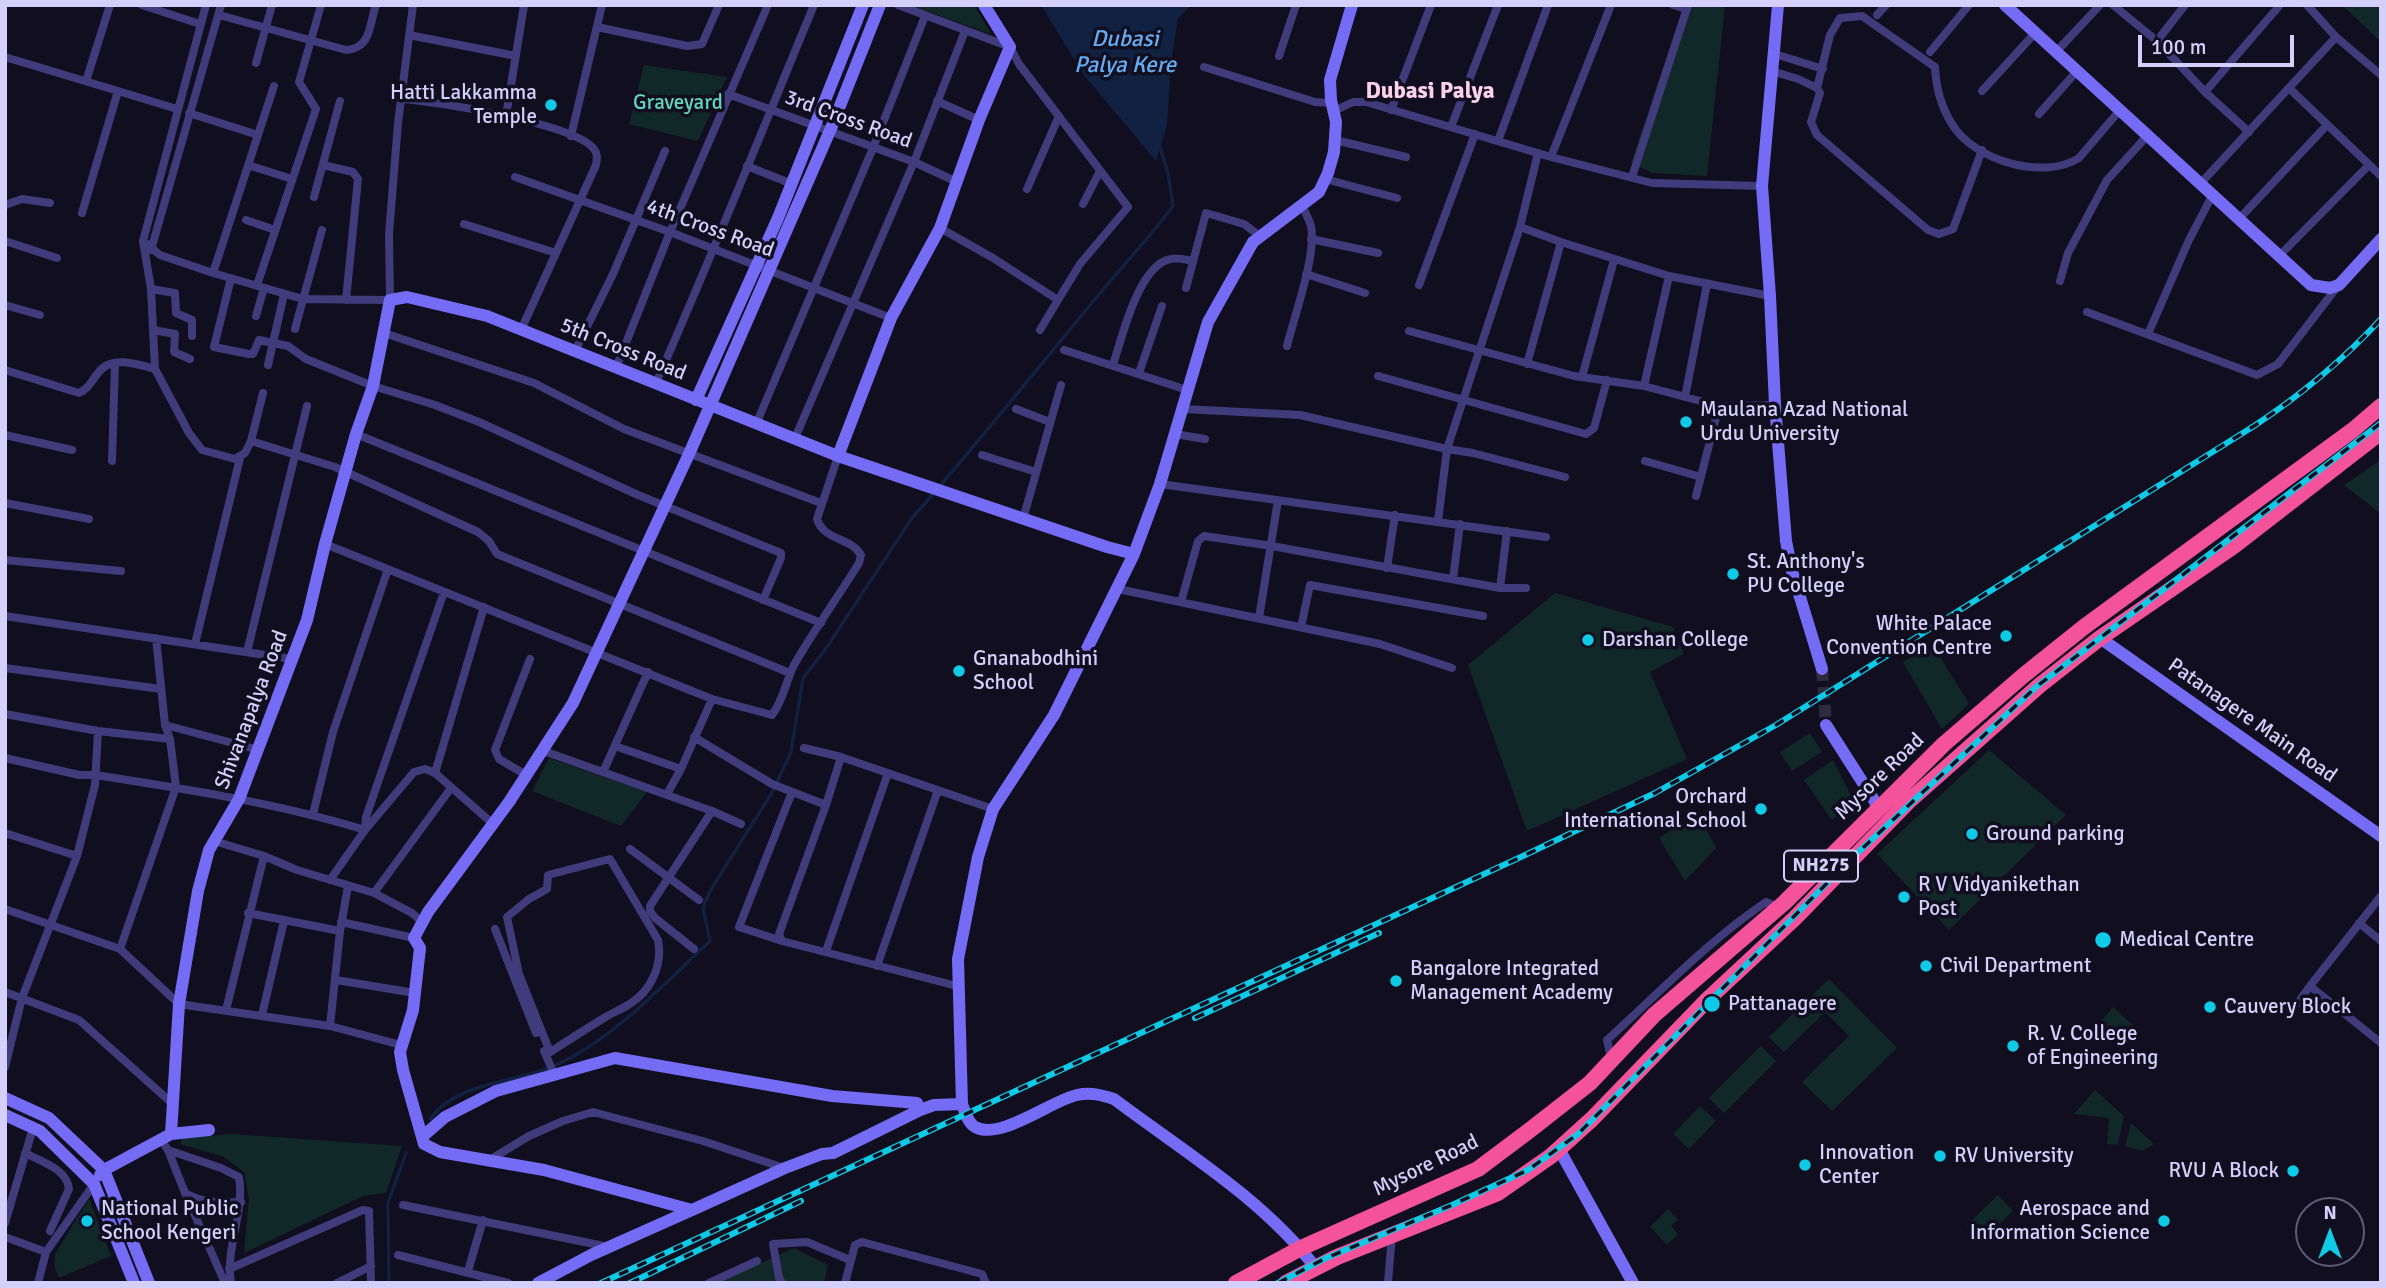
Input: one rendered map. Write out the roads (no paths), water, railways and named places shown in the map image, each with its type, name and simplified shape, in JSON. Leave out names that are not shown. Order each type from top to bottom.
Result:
[{"type":"highway","name":"Mysore Road","points":[[1236,1283],[1301,1248],[1478,1169],[1573,1097],[1654,1015],[1779,907],[1944,744],[2034,667],[2084,627],[2353,430],[2381,406]]},
{"type":"highway","name":"Mysore Road","points":[[1286,1283],[1315,1267],[1392,1234],[1498,1193],[1559,1149],[1592,1119],[1708,999],[1795,918],[1910,800],[2040,685],[2100,638],[2234,546],[2381,432]]},
{"type":"street","points":[[86,81],[110,5]]},
{"type":"street","points":[[142,5],[200,24]]},
{"type":"street","points":[[206,5],[143,241],[151,289],[155,369],[189,433],[202,450],[226,458],[240,458]]},
{"type":"street","points":[[256,63],[272,5]]},
{"type":"street","points":[[256,316],[260,286],[275,230],[316,109],[299,82],[321,5]]},
{"type":"street","points":[[146,262],[220,10],[266,27],[346,50],[356,49],[370,37],[376,5]]},
{"type":"street","points":[[143,241],[160,255],[303,299],[390,300],[388,234],[413,5]]},
{"type":"street","points":[[506,116],[524,5]]},
{"type":"street","points":[[571,136],[602,5]]},
{"type":"street","points":[[597,27],[687,46],[697,45],[702,44],[719,5]]},
{"type":"street","points":[[616,368],[670,232],[768,5]]},
{"type":"street","points":[[656,383],[715,249],[814,5]]},
{"type":"street","points":[[696,400],[792,184],[863,5]]},
{"type":"street","points":[[414,938],[428,912],[566,714],[689,454],[829,132],[880,5]]},
{"type":"street","points":[[898,5],[1010,47]]},
{"type":"street","points":[[984,5],[1019,64],[1128,207],[1080,264],[1040,330]]},
{"type":"street","points":[[1279,56],[1296,5]]},
{"type":"street","points":[[1315,1267],[1301,1248],[1264,1212],[1114,1099],[1094,1093],[1075,1095],[1023,1120],[989,1130],[976,1128],[969,1121],[962,1104],[957,986],[958,959],[975,870],[993,809],[1054,715],[1134,554],[1160,484],[1208,322],[1254,242],[1319,192],[1325,179],[1335,140],[1336,122],[1330,80],[1352,5]]},
{"type":"street","points":[[1391,110],[1431,5]]},
{"type":"street","points":[[1451,127],[1498,5]]},
{"type":"street","points":[[1497,141],[1548,5]]},
{"type":"street","points":[[1551,157],[1611,5]]},
{"type":"street","points":[[1632,177],[1687,7],[1673,5]]},
{"type":"street","points":[[1778,5],[1762,187],[1775,405],[1786,541],[1792,571],[1822,669]]},
{"type":"street","points":[[1877,15],[1886,5]]},
{"type":"street","points":[[1930,52],[1969,5]]},
{"type":"street","points":[[2005,5],[2311,285],[2330,288],[2339,285]]},
{"type":"street","points":[[2056,52],[2100,5]]},
{"type":"street","points":[[2113,5],[2157,41],[2205,92],[2249,132]]},
{"type":"street","points":[[2157,41],[2185,5]]},
{"type":"street","points":[[2205,92],[2280,5]]},
{"type":"street","points":[[2307,5],[2336,37],[2381,75]]},
{"type":"street","points":[[757,422],[873,148],[925,16]]},
{"type":"street","points":[[1817,89],[1830,35],[1836,22],[1840,18],[1862,16],[1935,67],[1941,103],[1953,127],[1971,144],[1999,160],[2018,166],[2044,168],[2070,164],[2079,158],[2120,110]]},
{"type":"street","points":[[795,438],[914,162],[965,31]]},
{"type":"street","points":[[1982,91],[2035,33]]},
{"type":"street","points":[[410,35],[516,56]]},
{"type":"street","points":[[2201,183],[2336,37]]},
{"type":"street","points":[[325,544],[712,699],[772,715],[778,707],[790,673],[859,563],[861,555],[857,547],[828,535],[819,526],[817,519],[821,503],[891,317],[940,228],[955,181],[1010,47]]},
{"type":"street","points":[[1775,54],[1823,69]]},
{"type":"street","points":[[5,57],[177,109]]},
{"type":"street","points":[[1204,67],[1333,107],[1366,102],[1551,157],[1652,183],[1762,187]]},
{"type":"street","points":[[1772,71],[1798,79],[1817,89],[1820,93],[1811,122],[1817,135],[1928,230],[1939,234],[1953,229],[1982,150]]},
{"type":"street","points":[[2039,114],[2077,71]]},
{"type":"street","points":[[213,273],[274,86]]},
{"type":"street","points":[[2289,89],[2381,176]]},
{"type":"street","points":[[82,213],[118,91]]},
{"type":"street","name":"3rd Cross Road","points":[[728,94],[914,162],[955,181]]},
{"type":"street","points":[[401,99],[506,116],[571,136],[594,148],[597,155],[596,165],[521,330]]},
{"type":"street","points":[[314,197],[341,101]]},
{"type":"street","points":[[937,102],[979,120]]},
{"type":"street","points":[[189,113],[258,135]]},
{"type":"street","points":[[1027,189],[1059,116]]},
{"type":"street","points":[[2239,219],[2327,125]]},
{"type":"street","points":[[1419,285],[1475,134]]},
{"type":"street","points":[[2060,281],[2068,253],[2107,180],[2148,135]]},
{"type":"street","points":[[1335,140],[1406,157]]},
{"type":"street","points":[[575,351],[613,274],[665,152]]},
{"type":"street","points":[[1438,521],[1447,449],[1520,227],[1538,153]]},
{"type":"street","points":[[248,165],[292,178]]},
{"type":"street","points":[[323,165],[353,172],[358,179],[346,300]]},
{"type":"street","points":[[2279,256],[2369,165]]},
{"type":"street","points":[[747,166],[792,184]]},
{"type":"street","points":[[1083,204],[1100,171]]},
{"type":"street","name":"4th Cross Road","points":[[515,177],[756,264],[891,317]]},
{"type":"street","points":[[1325,179],[1397,198]]},
{"type":"street","points":[[2148,334],[2189,240],[2213,194]]},
{"type":"street","points":[[5,205],[22,199],[50,203]]},
{"type":"street","points":[[1287,346],[1306,274],[1311,239],[1311,228],[1302,205]]},
{"type":"street","points":[[1186,288],[1207,212],[1244,224],[1261,237]]},
{"type":"street","points":[[246,220],[275,230]]},
{"type":"street","points":[[464,224],[556,253]]},
{"type":"street","points":[[1520,227],[1669,276],[1770,296]]},
{"type":"street","points":[[940,228],[1058,300]]},
{"type":"street","points":[[295,329],[322,230]]},
{"type":"street","points":[[1311,239],[1378,253]]},
{"type":"street","points":[[2087,312],[2257,375],[2278,364],[2339,285],[2381,239]]},
{"type":"street","points":[[5,241],[57,258]]},
{"type":"street","points":[[1527,364],[1561,242]]},
{"type":"street","points":[[1112,365],[1135,302],[1150,272],[1170,258],[1193,261]]},
{"type":"street","points":[[1582,377],[1614,260]]},
{"type":"street","points":[[1306,274],[1365,293]]},
{"type":"street","points":[[1644,386],[1669,276]]},
{"type":"street","points":[[231,278],[215,347],[253,354],[257,341],[288,346],[306,359],[373,386],[479,422],[664,506],[781,553],[763,600]]},
{"type":"street","points":[[1685,397],[1707,284]]},
{"type":"street","points":[[151,289],[175,293],[176,313],[192,320],[192,335]]},
{"type":"street","points":[[268,365],[284,294]]},
{"type":"street","name":"5th Cross Road","points":[[390,300],[407,297],[487,316],[838,456],[1134,554]]},
{"type":"street","name":"Shivanapalya Road","points":[[167,1141],[174,1105],[179,1004],[198,891],[209,850],[239,799],[307,620],[356,434],[373,386],[390,300]]},
{"type":"street","points":[[5,305],[40,315]]},
{"type":"street","points":[[1139,373],[1162,306]]},
{"type":"street","points":[[153,330],[175,334],[174,352],[190,359]]},
{"type":"street","points":[[1409,331],[1527,364],[1582,377],[1644,386],[1719,406],[1775,405]]},
{"type":"street","points":[[384,333],[534,383],[624,429],[821,503]]},
{"type":"street","points":[[1064,350],[1187,390]]},
{"type":"street","points":[[5,370],[79,393],[88,388],[106,366],[127,361],[155,369]]},
{"type":"street","points":[[112,461],[115,364]]},
{"type":"street","points":[[1378,376],[1586,434],[1594,428],[1607,380]]},
{"type":"street","points":[[1023,519],[1061,384]]},
{"type":"street","points":[[195,644],[240,458],[251,441],[262,393]]},
{"type":"street","points":[[247,652],[307,406]]},
{"type":"street","points":[[1696,496],[1719,406]]},
{"type":"street","points":[[1016,409],[1050,422]]},
{"type":"street","points":[[1182,409],[1300,415],[1474,453],[1565,477]]},
{"type":"street","points":[[356,434],[821,624]]},
{"type":"street","points":[[1175,434],[1205,439]]},
{"type":"street","points":[[5,435],[72,450]]},
{"type":"street","points":[[251,441],[346,471],[478,532],[489,541],[497,554],[790,673]]},
{"type":"street","points":[[982,455],[1036,472]]},
{"type":"street","points":[[1645,461],[1701,477]]},
{"type":"street","points":[[1160,484],[1546,537]]},
{"type":"street","points":[[1259,618],[1278,500]]},
{"type":"street","points":[[5,503],[89,519]]},
{"type":"street","points":[[1387,568],[1395,515]]},
{"type":"street","points":[[1452,579],[1460,524]]},
{"type":"street","points":[[1500,588],[1507,531]]},
{"type":"street","points":[[1181,602],[1198,541],[1204,536],[1500,588],[1526,588]]},
{"type":"street","points":[[5,560],[121,571]]},
{"type":"street","points":[[313,814],[332,732],[388,569]]},
{"type":"street","points":[[1301,627],[1310,585],[1483,616]]},
{"type":"street","points":[[1118,589],[1397,648],[1452,668]]},
{"type":"street","points":[[365,830],[366,817],[444,592]]},
{"type":"street","points":[[435,772],[484,607]]},
{"type":"street","points":[[5,616],[292,659]]},
{"type":"street","points":[[120,949],[176,787],[170,739],[165,725],[156,638]]},
{"type":"street","name":"Patanagere Main Road","points":[[2100,638],[2381,836]]},
{"type":"street","points":[[526,775],[499,759],[495,750],[530,659]]},
{"type":"street","points":[[5,668],[161,689]]},
{"type":"street","points":[[603,772],[648,672]]},
{"type":"street","points":[[667,794],[712,699]]},
{"type":"street","points":[[5,714],[98,731],[170,739]]},
{"type":"street","points":[[165,725],[259,750]]},
{"type":"street","points":[[1826,725],[1880,808]]},
{"type":"street","points":[[5,1067],[22,998],[77,856],[95,785],[98,731]]},
{"type":"street","points":[[694,737],[776,786],[826,805]]},
{"type":"street","points":[[615,746],[681,769]]},
{"type":"street","points":[[804,748],[841,757],[993,809]]},
{"type":"street","points":[[541,750],[667,794],[741,824]]},
{"type":"street","points":[[782,941],[779,934],[841,757]]},
{"type":"street","points":[[5,758],[79,775],[176,787],[239,799],[313,814],[365,830]]},
{"type":"street","points":[[330,880],[365,830],[414,772],[425,769],[435,772],[492,823]]},
{"type":"street","points":[[826,951],[888,773]]},
{"type":"street","points":[[374,892],[451,788]]},
{"type":"street","points":[[877,966],[938,790]]},
{"type":"street","points":[[792,792],[739,927],[782,941],[957,986]]},
{"type":"street","points":[[694,949],[655,918],[650,906],[712,811]]},
{"type":"street","points":[[5,833],[77,856]]},
{"type":"street","points":[[214,841],[264,856],[296,870],[374,892],[412,913],[423,923]]},
{"type":"street","points":[[630,849],[699,900]]},
{"type":"street","points":[[226,1010],[264,856]]},
{"type":"street","points":[[514,969],[507,917],[529,899],[547,889],[548,875],[610,859],[658,940],[661,955],[657,971],[645,991],[631,1004],[615,1011],[548,1054]]},
{"type":"street","points":[[330,1026],[348,886]]},
{"type":"street","points":[[2297,1004],[2381,895]]},
{"type":"street","points":[[5,909],[120,949],[179,1004],[330,1026],[401,1045]]},
{"type":"street","points":[[248,913],[284,921],[341,926],[414,938],[420,948],[413,1010],[401,1045],[403,1070],[424,1144],[439,1152],[544,1170],[692,1210]]},
{"type":"street","points":[[262,1015],[284,921]]},
{"type":"street","points":[[2359,923],[2381,941]]},
{"type":"street","points":[[495,929],[514,969],[553,1070]]},
{"type":"street","points":[[336,980],[415,993]]},
{"type":"street","points":[[2310,986],[2381,1043]]},
{"type":"street","points":[[5,992],[79,1020],[174,1105]]},
{"type":"street","points":[[422,1137],[445,1116],[496,1091],[553,1070],[615,1058],[832,1097],[917,1103]]},
{"type":"street","points":[[5,1098],[49,1118],[104,1170],[149,1283]]},
{"type":"street","points":[[822,1154],[830,1145],[917,1103],[950,1098],[962,1104]]},
{"type":"street","points":[[538,1283],[610,1247],[785,1168],[822,1154],[833,1153],[920,1110],[933,1105],[962,1104]]},
{"type":"street","points":[[491,1160],[529,1136],[593,1112],[703,1141],[785,1168]]},
{"type":"street","points":[[5,1115],[40,1131],[94,1184],[134,1283]]},
{"type":"street","points":[[5,1223],[33,1128]]},
{"type":"street","points":[[38,1283],[46,1252],[104,1170],[167,1141],[209,1130]]},
{"type":"street","points":[[167,1141],[185,1193],[225,1283]]},
{"type":"street","points":[[167,1141],[239,1177],[242,1195],[229,1269],[231,1283]]},
{"type":"street","points":[[1559,1149],[1633,1283]]},
{"type":"street","points":[[25,1153],[65,1175],[68,1182],[69,1189],[50,1231]]},
{"type":"street","points":[[185,1193],[197,1200],[241,1202]]},
{"type":"street","points":[[403,1205],[610,1247]]},
{"type":"street","points":[[229,1269],[363,1210],[369,1211],[371,1283]]},
{"type":"street","points":[[468,1271],[483,1220]]},
{"type":"street","points":[[1388,1283],[1392,1234]]},
{"type":"street","points":[[5,1237],[46,1252]]},
{"type":"street","points":[[782,1283],[773,1244],[807,1242],[850,1259]]},
{"type":"street","points":[[845,1283],[855,1245],[862,1242],[982,1275],[986,1283]]},
{"type":"street","points":[[398,1255],[508,1283]]},
{"type":"street","points":[[709,1283],[757,1261]]},
{"type":"street","points":[[337,1283],[370,1266]]},
{"type":"water","name":"Dubasi Palya Kere","points":[[1041,5],[1192,5],[1178,18],[1171,63],[1167,125],[1156,161],[1083,74]]},
{"type":"waterway","points":[[939,487],[1173,206],[1168,173],[1159,144]]},
{"type":"waterway","points":[[430,1119],[453,1098],[468,1091],[546,1069],[590,1046],[654,995],[710,941],[703,908],[710,891],[773,791],[791,752],[803,678],[825,650],[912,518],[934,493]]},
{"type":"waterway","points":[[389,1283],[388,1203],[406,1153]]},
{"type":"tunnel","points":[[1822,669],[1826,725]]},
{"type":"railway","points":[[601,1283],[1655,793],[1776,725],[2254,426],[2320,377],[2381,319]]},
{"type":"railway","points":[[1278,1283],[1324,1259],[1528,1170],[1578,1134],[1852,858],[2036,687],[2381,423]]},
{"type":"railway","points":[[1195,1018],[1379,933]]},
{"type":"railway","points":[[630,1283],[801,1201]]},
{"type":"place","name":"Hatti Lakkamma Temple","points":[[551,105]]},
{"type":"place","name":"Maulana Azad National Urdu University","points":[[1686,422]]},
{"type":"place","name":"St. Anthony's PU College","points":[[1733,574]]},
{"type":"place","name":"White Palace Convention Centre","points":[[2006,636]]},
{"type":"place","name":"Darshan College","points":[[1588,640]]},
{"type":"place","name":"Gnanabodhini School","points":[[959,671]]},
{"type":"place","name":"Orchard International School","points":[[1761,809]]},
{"type":"place","name":"Ground parking","points":[[1972,834]]},
{"type":"place","name":"R V Vidyanikethan Post","points":[[1904,897]]},
{"type":"place","name":"Medical Centre","points":[[2103,940]]},
{"type":"place","name":"Civil Department","points":[[1926,966]]},
{"type":"place","name":"Bangalore Integrated Management Academy","points":[[1396,981]]},
{"type":"place","name":"Pattanagere","points":[[1712,1004]]},
{"type":"place","name":"Cauvery Block","points":[[2210,1007]]},
{"type":"place","name":"R. V. College of Engineering","points":[[2013,1046]]},
{"type":"place","name":"RV University","points":[[1940,1156]]},
{"type":"place","name":"Innovation Center","points":[[1805,1165]]},
{"type":"place","name":"RVU A Block","points":[[2293,1171]]},
{"type":"place","name":"National Public School Kengeri","points":[[87,1221]]},
{"type":"place","name":"Aerospace and Information Science","points":[[2164,1221]]},
{"type":"district","name":"Dubasi Palya","points":[[1430,92]]},
{"type":"park label","name":"Graveyard","points":[[678,103]]}]
